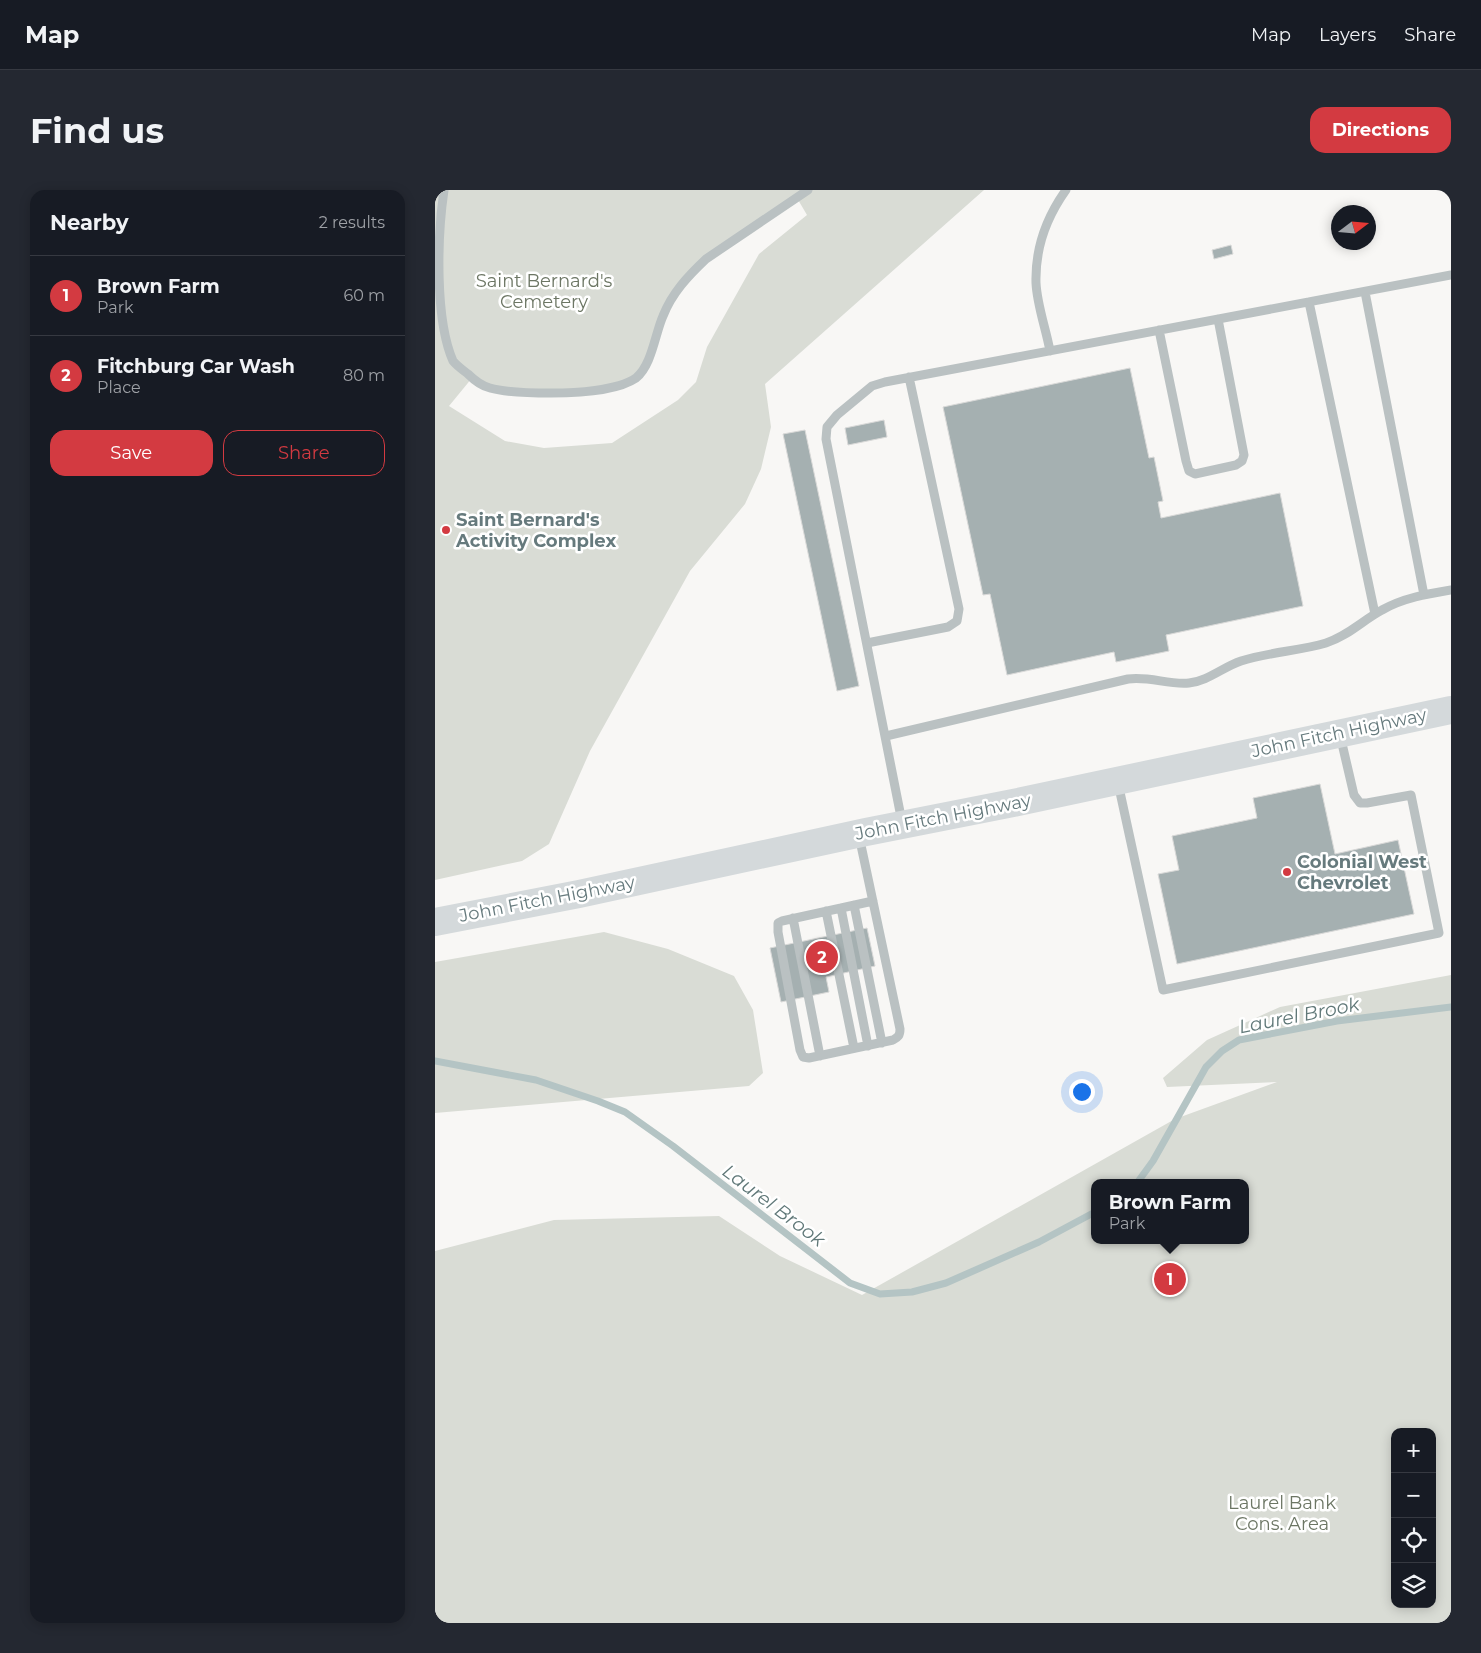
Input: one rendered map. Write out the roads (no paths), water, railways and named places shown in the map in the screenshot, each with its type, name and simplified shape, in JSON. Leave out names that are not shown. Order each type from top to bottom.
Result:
[{"type":"main road","name":"John Fitch Highway","points":[[435,922],[579,894],[858,833],[1451,710]]},
{"type":"lane","points":[[443,190],[436,270],[436,312],[443,339],[454,362],[490,388],[538,393],[578,393],[611,387],[634,379],[643,372],[655,344],[663,316],[675,291],[691,273],[706,259],[795,194],[808,190]]},
{"type":"lane","points":[[1050,351],[1036,283],[1039,244],[1053,209],[1066,190]]},
{"type":"lane","points":[[903,825],[825,439],[827,427],[837,416],[872,386],[885,382],[1451,275]]},
{"type":"lane","points":[[1365,292],[1424,595]]},
{"type":"lane","points":[[1309,302],[1375,614]]},
{"type":"lane","points":[[1159,330],[1186,462],[1189,471],[1195,474],[1236,465],[1242,461],[1244,455],[1218,319]]},
{"type":"lane","points":[[867,644],[948,626],[957,621],[959,615],[909,377]]},
{"type":"lane","points":[[885,736],[1128,680],[1140,678],[1175,682],[1197,681],[1243,660],[1327,642],[1349,632],[1393,604],[1451,590]]},
{"type":"lane","points":[[1117,780],[1163,990],[1439,933],[1411,794],[1360,803],[1354,796],[1340,733]]},
{"type":"lane","points":[[858,833],[873,901],[900,1029],[899,1037],[868,1046],[809,1058],[803,1057],[800,1050],[778,924],[789,919],[873,901]]},
{"type":"lane","points":[[854,905],[882,1043]]},
{"type":"lane","points":[[841,908],[868,1046]]},
{"type":"lane","points":[[826,911],[854,1048]]},
{"type":"lane","points":[[789,919],[820,1056]]},
{"type":"waterway","name":"Laurel Brook","points":[[1140,1179],[1153,1161],[1206,1067],[1222,1051],[1239,1040],[1337,1021],[1451,1007]]},
{"type":"waterway","name":"Laurel Brook","points":[[435,1061],[536,1080],[625,1112],[673,1146],[850,1283],[880,1294],[912,1292],[946,1283],[1039,1242],[1091,1214]]},
{"type":"place","name":"Saint Bernard's Activity Complex","points":[[446,530]]},
{"type":"place","name":"Colonial West Chevrolet","points":[[1287,872]]},
{"type":"place","name":"Fitchburg Car Wash","points":[[822,957]]},
{"type":"place","name":"Brown Farm","points":[[1170,1279]]},
{"type":"park label","name":"Saint Bernard's Cemetery","points":[[544,291]]},
{"type":"park label","name":"Laurel Bank Cons. Area","points":[[1282,1514]]}]
